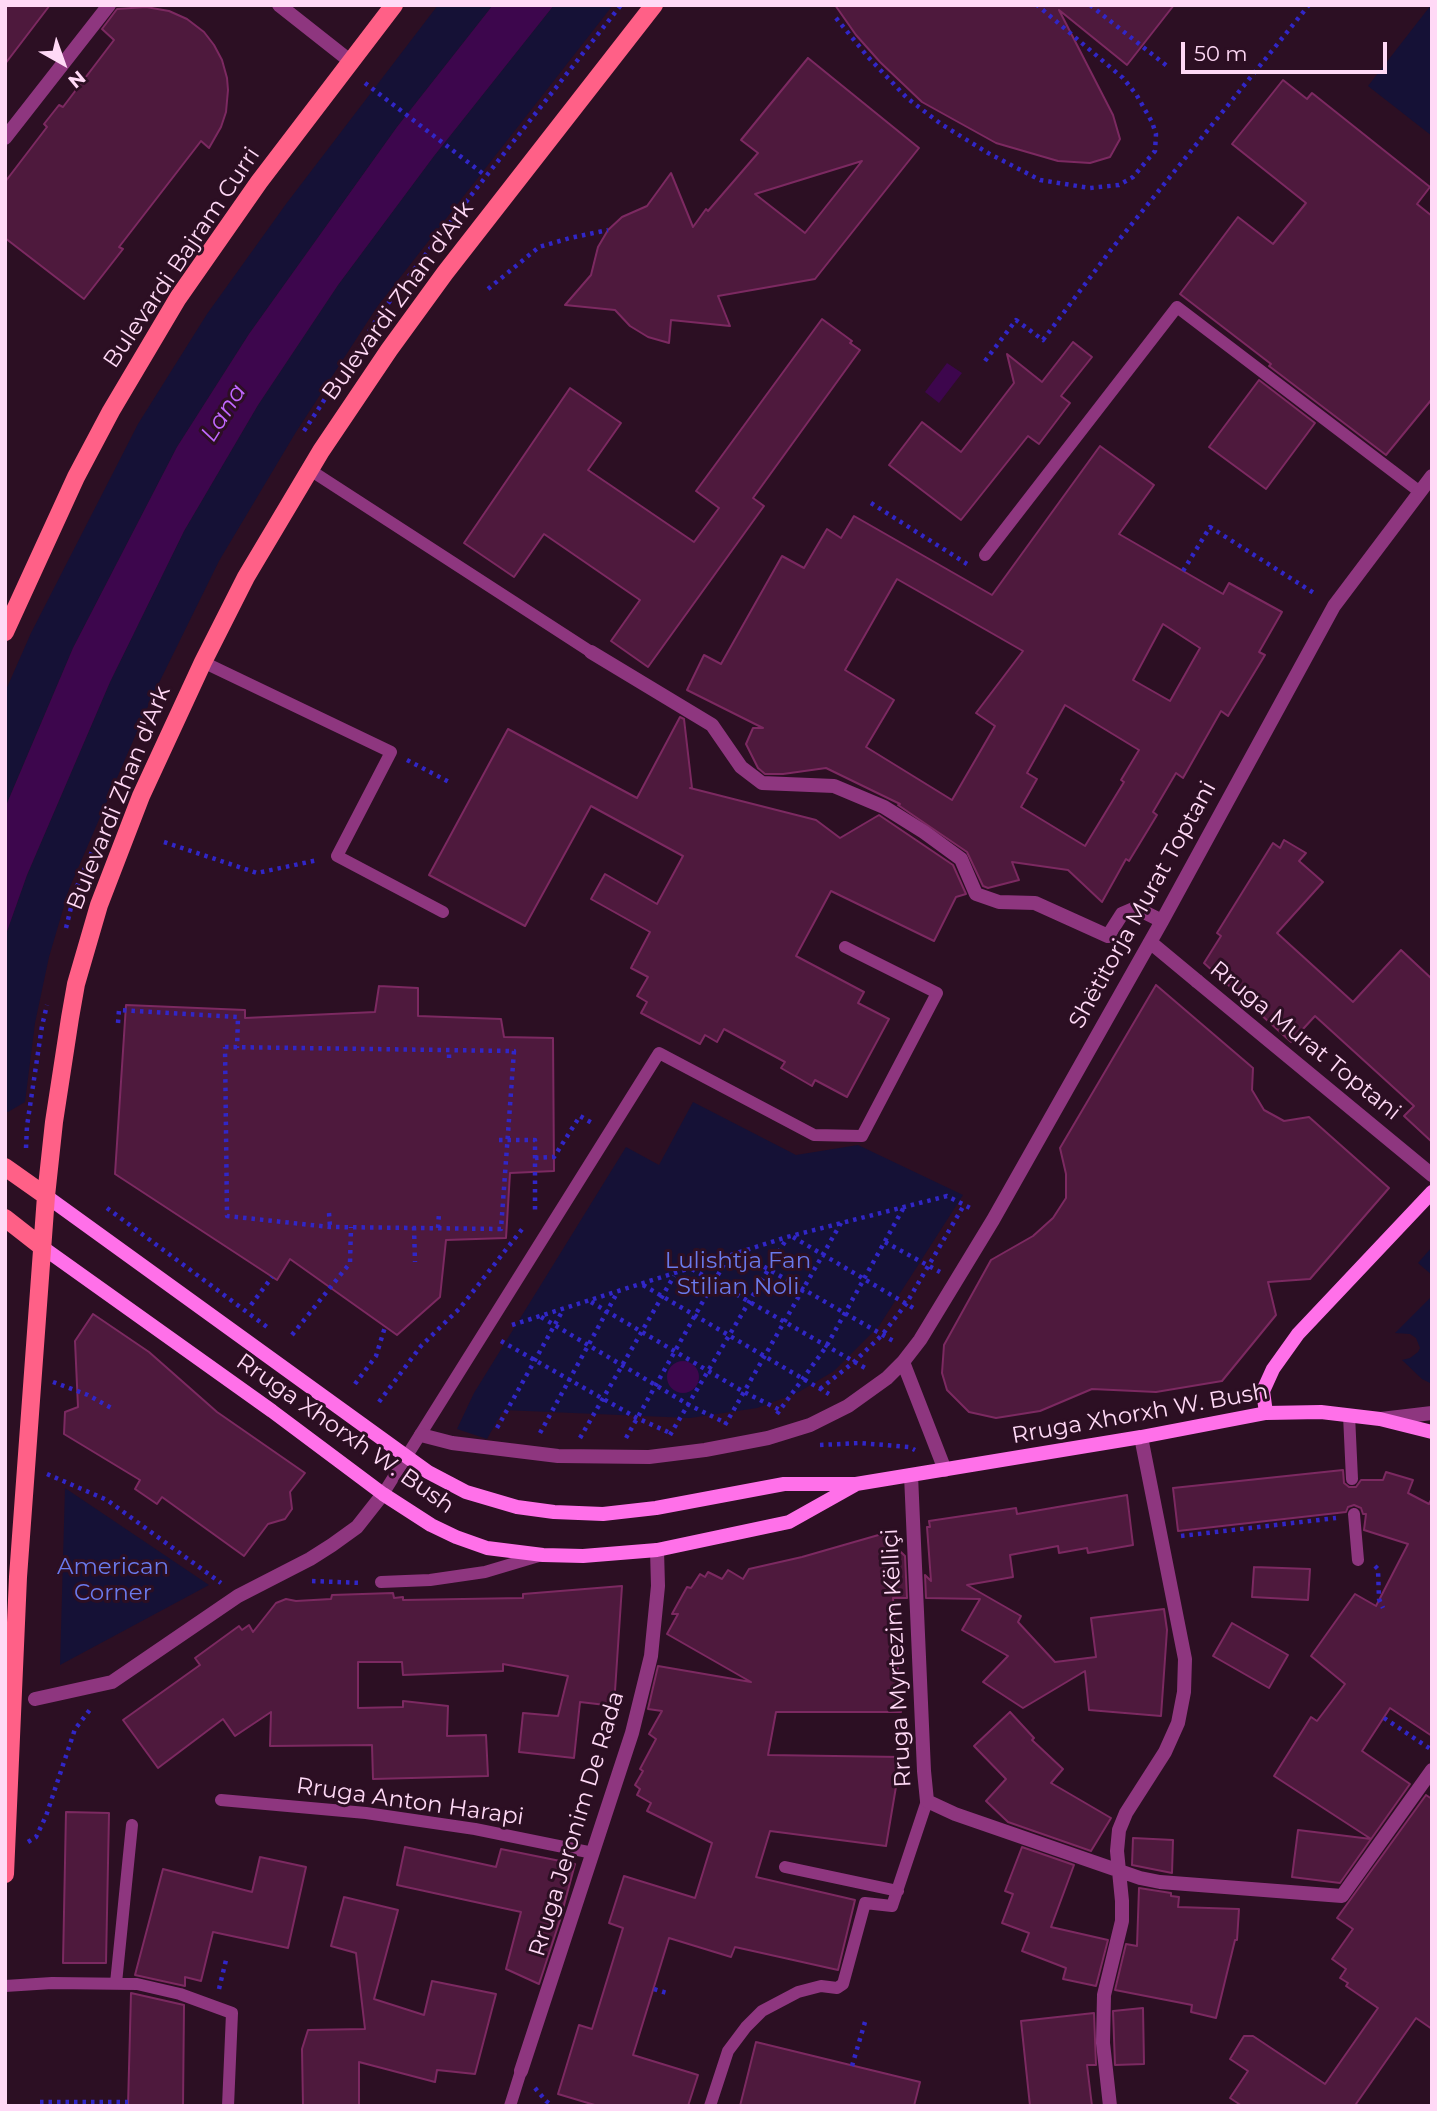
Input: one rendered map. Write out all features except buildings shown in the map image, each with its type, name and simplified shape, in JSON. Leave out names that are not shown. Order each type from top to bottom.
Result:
[{"type":"main road","name":"Bulevardi Bajram Curri","points":[[5,632],[76,477],[145,351],[178,298],[252,192],[394,5]]},
{"type":"main road","name":"Bulevardi Zhan d'Ark","points":[[5,1874],[18,1577],[46,1196],[61,1066],[76,984],[118,852],[203,662],[246,577],[310,470],[389,350],[445,273],[654,5]]},
{"type":"main road","points":[[6,1167],[46,1196]]},
{"type":"main road","points":[[1266,1413],[1263,1391],[1273,1369],[1297,1334],[1432,1192]]},
{"type":"main road","name":"Rruga Xhorxh W. Bush","points":[[46,1196],[407,1458],[448,1483],[482,1498],[517,1507],[603,1514],[656,1508],[784,1484],[856,1484],[1140,1437],[1266,1413],[1321,1412],[1349,1415],[1380,1419],[1432,1432]]},
{"type":"main road","points":[[5,1218],[42,1247]]},
{"type":"main road","name":"Rruga Xhorxh W. Bush","points":[[42,1247],[272,1411],[383,1494],[431,1525],[487,1548],[542,1555],[602,1555],[657,1550],[789,1522],[856,1484]]},
{"type":"street","points":[[5,138],[109,5]]},
{"type":"street","points":[[279,5],[350,61]]},
{"type":"street","name":"Shëtitorja Murat Toptani","points":[[421,1435],[452,1443],[569,1457],[657,1456],[760,1440],[810,1425],[848,1406],[885,1379],[907,1357],[933,1319],[993,1220],[1162,921],[1334,606],[1432,476]]},
{"type":"street","points":[[591,652],[712,725],[741,767],[762,783],[834,786],[884,807],[925,832],[961,859],[976,894],[999,902],[1035,903],[1108,936],[1122,914],[1136,908],[1162,921]]},
{"type":"street","name":"Rruga Murat Toptani","points":[[1150,942],[1432,1175]]},
{"type":"street","points":[[907,1357],[945,1470]]},
{"type":"street","points":[[1380,1419],[1432,1413]]},
{"type":"street","points":[[1110,2106],[1103,2043],[1104,1995],[1122,1921],[1120,1872],[1116,1850],[1119,1830],[1126,1812],[1165,1752],[1178,1723],[1185,1692],[1185,1659],[1140,1437]]},
{"type":"street","name":"Rruga Myrtezim Këlliçi","points":[[911,1475],[927,1801],[954,1814],[1120,1872],[1160,1882],[1342,1896],[1432,1770]]},
{"type":"street","points":[[35,1699],[112,1682],[239,1596],[310,1559],[357,1527],[383,1494]]},
{"type":"street","name":"Rruga Jeronim De Rada","points":[[521,2071],[632,1732],[650,1656],[658,1586],[657,1550]]},
{"type":"lane","points":[[985,555],[1177,307],[1420,492]]},
{"type":"lane","points":[[310,470],[591,652]]},
{"type":"lane","points":[[203,662],[391,752],[337,856],[443,912]]},
{"type":"lane","points":[[383,1494],[659,1052],[814,1135],[862,1136],[937,993],[845,947]]},
{"type":"lane","points":[[1349,1415],[1352,1479]]},
{"type":"lane","points":[[1354,1517],[1358,1560]]},
{"type":"lane","points":[[381,1582],[430,1580],[485,1572],[542,1555]]},
{"type":"lane","name":"Rruga Anton Harapi","points":[[221,1800],[366,1813],[475,1829],[593,1853]]},
{"type":"lane","points":[[710,2106],[728,2051],[762,2011],[798,1992],[821,1986],[837,1988],[843,1984],[865,1903],[892,1906],[927,1801]]},
{"type":"lane","points":[[116,1983],[132,1825]]},
{"type":"lane","points":[[785,1867],[898,1891]]},
{"type":"lane","points":[[5,1986],[138,1984],[180,1994],[232,2013],[228,2106]]},
{"type":"lane","name":"Rruga Jeronim De Rada","points":[[510,2106],[521,2071]]},
{"type":"path","points":[[836,18],[907,98],[941,124],[988,153],[1040,180],[1090,188],[1119,185],[1133,177],[1154,151],[1156,134],[1152,122],[1123,78],[1037,5]]},
{"type":"path","points":[[1090,5],[1167,66]]},
{"type":"path","points":[[985,361],[1016,320],[1043,340],[1110,251],[1309,5]]},
{"type":"path","points":[[365,83],[482,173]]},
{"type":"path","points":[[488,289],[539,247],[608,230]]},
{"type":"path","points":[[871,503],[974,568],[985,555]]},
{"type":"path","points":[[1182,571],[1210,527],[1334,606]]},
{"type":"path","points":[[431,773],[451,783]]},
{"type":"path","points":[[164,842],[257,873],[337,856]]},
{"type":"path","points":[[118,1023],[119,1010],[238,1017],[237,1048]]},
{"type":"path","points":[[225,1047],[237,1048],[333,1052],[514,1052],[501,1229],[330,1227],[228,1216],[225,1047]]},
{"type":"path","points":[[449,1051],[449,1058]]},
{"type":"path","points":[[535,1158],[554,1157],[580,1116],[592,1123],[586,1133]]},
{"type":"path","points":[[499,1140],[535,1140],[535,1212]]},
{"type":"path","points":[[484,1333],[790,1237],[947,1196],[993,1220]]},
{"type":"path","points":[[379,1402],[421,1346],[460,1308],[542,1203]]},
{"type":"path","points":[[820,1389],[882,1335],[906,1304],[964,1205]]},
{"type":"path","points":[[760,1440],[826,1347],[904,1207]]},
{"type":"path","points":[[329,1213],[330,1227]]},
{"type":"path","points":[[438,1228],[439,1213]]},
{"type":"path","points":[[713,1448],[841,1223]]},
{"type":"path","points":[[292,1335],[350,1263],[351,1227]]},
{"type":"path","points":[[414,1227],[415,1262]]},
{"type":"path","points":[[790,1237],[933,1319]]},
{"type":"path","points":[[657,1456],[709,1372],[767,1269],[790,1237]]},
{"type":"path","points":[[885,1242],[956,1281]]},
{"type":"path","points":[[741,1253],[882,1335],[907,1357]]},
{"type":"path","points":[[616,1457],[728,1257]]},
{"type":"path","points":[[691,1269],[885,1379]]},
{"type":"path","points":[[569,1457],[674,1275]]},
{"type":"path","points":[[251,1305],[272,1277]]},
{"type":"path","points":[[642,1285],[805,1379]]},
{"type":"path","points":[[529,1453],[618,1293]]},
{"type":"path","points":[[590,1301],[674,1352],[780,1410]]},
{"type":"path","points":[[486,1447],[563,1309]]},
{"type":"path","points":[[540,1317],[689,1405],[726,1423]]},
{"type":"path","points":[[355,1384],[376,1356],[385,1327]]},
{"type":"path","points":[[484,1333],[671,1434]]},
{"type":"path","points":[[49,1381],[88,1395],[113,1409]]},
{"type":"path","points":[[47,1474],[107,1500],[239,1596]]},
{"type":"path","points":[[1161,1539],[1354,1517]]},
{"type":"path","points":[[271,1578],[344,1584],[381,1582]]},
{"type":"path","points":[[1378,1586],[1383,1608]]},
{"type":"path","points":[[1384,1717],[1427,1747]]},
{"type":"path","points":[[27,1843],[36,1836],[46,1816],[75,1729]]},
{"type":"path","points":[[221,1977],[228,1956]]},
{"type":"path","points":[[654,1989],[667,1993]]},
{"type":"path","points":[[852,2066],[865,2022]]},
{"type":"path","points":[[40,2102],[128,2102]]},
{"type":"green space","points":[[438,5],[493,5],[397,127],[249,334],[177,447],[73,648],[5,808],[5,692],[31,633],[138,424],[207,314],[286,204]]},
{"type":"green space","points":[[554,5],[613,5],[377,307],[296,432],[219,561],[152,697],[69,889],[49,957],[35,1023],[25,1102],[8,1112],[5,1110],[5,937],[27,875],[110,682],[184,531],[258,405],[338,285],[434,156]]},
{"type":"green space","points":[[1432,5],[1432,136],[1368,86]]},
{"type":"green space","name":"Lulishtja Fan Stilian Noli","points":[[693,1102],[796,1155],[858,1145],[963,1195],[879,1326],[834,1371],[797,1393],[757,1408],[690,1418],[503,1410],[487,1439],[457,1429],[474,1393],[626,1147],[659,1165]]},
{"type":"green space","points":[[1432,1247],[1432,1275],[1418,1263]]},
{"type":"green space","points":[[1432,1296],[1432,1384],[1422,1379],[1402,1360],[1418,1352],[1420,1348],[1416,1338],[1410,1334],[1395,1333]]},
{"type":"green space","name":"American Corner","points":[[65,1488],[209,1585],[60,1665]]},
{"type":"water","name":"Lana","points":[[493,5],[554,5],[434,156],[338,285],[258,405],[184,531],[110,682],[27,875],[5,937],[5,808],[73,648],[177,447],[249,334],[397,127]]},
{"type":"water","points":[[947,363],[962,373],[939,403],[925,392]]},
{"type":"water","points":[[683,1361],[694,1366],[699,1377],[694,1388],[683,1393],[672,1388],[667,1377],[672,1366]]}]
